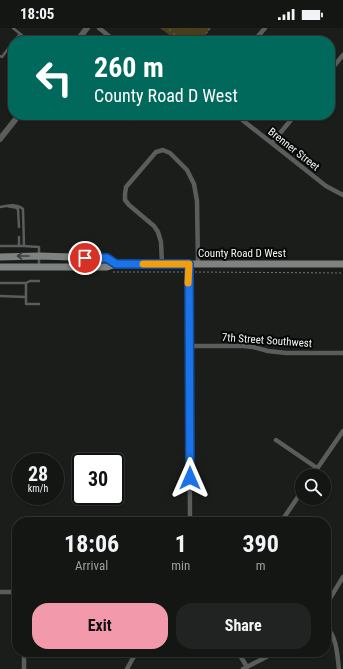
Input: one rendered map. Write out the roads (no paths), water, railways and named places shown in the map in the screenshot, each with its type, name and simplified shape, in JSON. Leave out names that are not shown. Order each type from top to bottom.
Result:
[{"type":"main road","name":"County Road D West","points":[[0,256],[107,258],[116,264]]},
{"type":"main road","name":"County Road D West","points":[[0,267],[107,267],[116,264],[343,264]]},
{"type":"street","points":[[81,36],[87,28]]},
{"type":"street","points":[[99,28],[109,36]]},
{"type":"street","points":[[258,36],[264,28]]},
{"type":"street","points":[[335,65],[343,55]]},
{"type":"street","points":[[0,139],[15,120]]},
{"type":"street","name":"Brenner Street","points":[[242,120],[331,190],[343,195]]},
{"type":"street","points":[[272,143],[291,120]]},
{"type":"street","points":[[162,264],[161,242],[158,232],[154,226],[129,205],[125,200],[125,194],[126,188],[151,157],[156,152],[163,150],[170,153],[188,170],[194,184],[197,201],[198,264]]},
{"type":"street","points":[[189,264],[190,517]]},
{"type":"street","name":"7th Street Southwest","points":[[189,346],[243,346],[286,353],[343,353]]},
{"type":"street","points":[[276,440],[318,468],[343,431]]},
{"type":"street","points":[[284,517],[295,501]]},
{"type":"street","points":[[331,597],[343,577]]},
{"type":"street","points":[[0,592],[12,592]]},
{"type":"street","points":[[331,633],[335,642],[339,669]]},
{"type":"street","points":[[24,657],[24,669]]},
{"type":"street","points":[[240,657],[245,668],[266,657]]},
{"type":"street","points":[[127,669],[133,658]]},
{"type":"lane","points":[[13,28],[23,36]]},
{"type":"lane","points":[[0,56],[2,58],[8,50]]},
{"type":"lane","points":[[6,206],[18,209],[19,227]]},
{"type":"lane","points":[[0,207],[18,206],[23,209],[24,246]]},
{"type":"lane","points":[[19,237],[19,246]]},
{"type":"lane","points":[[0,246],[38,247],[40,266]]},
{"type":"lane","points":[[0,283],[26,284],[30,281],[39,281]]},
{"type":"lane","points":[[26,284],[26,304],[39,304]]},
{"type":"lane","points":[[0,296],[26,296]]}]
